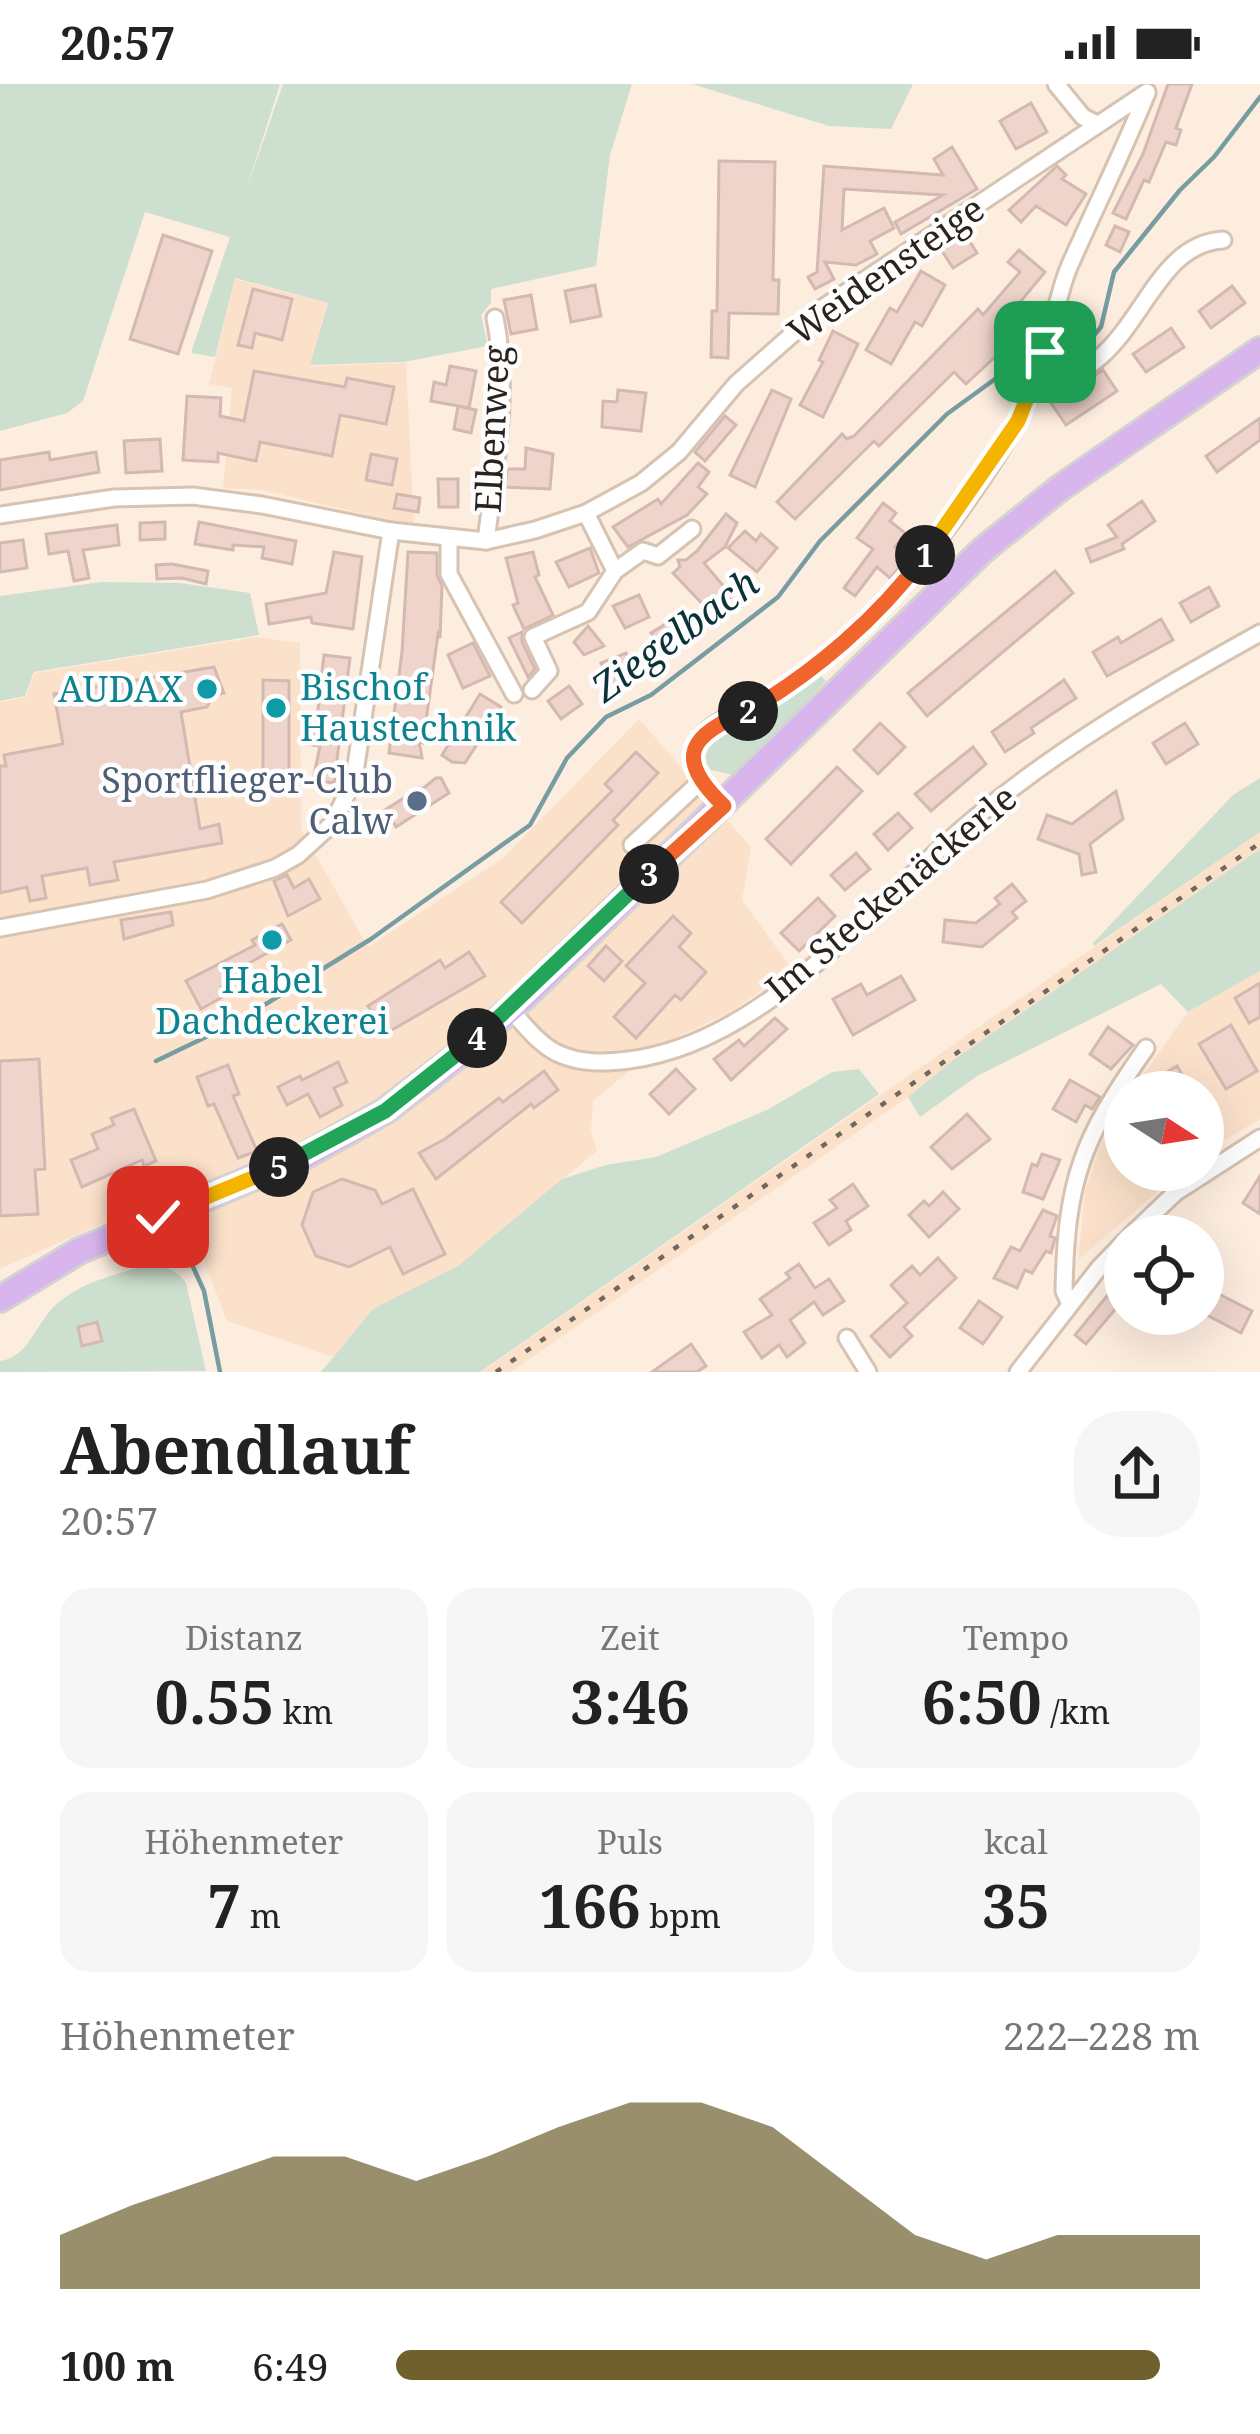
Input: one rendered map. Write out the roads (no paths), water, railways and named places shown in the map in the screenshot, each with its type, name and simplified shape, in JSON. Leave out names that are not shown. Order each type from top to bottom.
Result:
[{"type":"main road","points":[[0,1299],[79,1251],[305,1156],[365,1122],[464,1051],[724,806],[983,550],[1060,488],[1260,350]]},
{"type":"street","points":[[1056,84],[1083,117],[1095,123]]},
{"type":"street","points":[[724,806],[694,770],[694,751],[703,734],[813,667],[894,592],[931,548],[1018,421],[1037,381],[1064,279],[1148,88]]},
{"type":"street","name":"Weidensteige","points":[[0,515],[114,498],[194,496],[448,540],[487,541],[586,513],[640,483],[679,452],[736,384],[820,309],[1148,88]]},
{"type":"street","points":[[1037,381],[1059,382],[1105,356],[1168,272],[1196,245],[1223,240]]},
{"type":"street","name":"Elbenweg","points":[[487,541],[502,396],[502,354],[495,318]]},
{"type":"street","points":[[586,513],[615,571]]},
{"type":"street","points":[[532,689],[549,671],[533,638],[588,612],[615,571],[644,551],[658,556],[692,529]]},
{"type":"street","points":[[0,928],[207,890],[253,876],[298,855],[333,823],[354,779],[391,531]]},
{"type":"street","points":[[448,540],[449,574],[514,694]]},
{"type":"street","name":"Im Steckenäckerle","points":[[511,1010],[560,1054],[598,1064],[676,1050],[704,1039],[790,984],[976,817],[1041,767],[1155,691],[1260,634]]},
{"type":"street","points":[[632,845],[700,782]]},
{"type":"street","points":[[1070,1304],[1064,1291],[1071,1188],[1087,1142],[1146,1048]]},
{"type":"street","points":[[1152,1215],[1175,1192],[1260,1138]]},
{"type":"street","points":[[1018,1372],[1104,1266]]},
{"type":"street","points":[[847,1338],[868,1372]]},
{"type":"waterway","name":"Ziegelbach","points":[[156,1061],[237,1022],[371,939],[530,825],[567,758],[606,717],[651,695],[778,597],[820,541],[947,414],[1017,363],[1048,365],[1075,357],[1101,327],[1114,272],[1260,97]]},
{"type":"waterway","points":[[175,1227],[204,1291],[220,1372]]},
{"type":"railway","points":[[496,1372],[1260,843]]},
{"type":"place","name":"AUDAX","points":[[207,689]]},
{"type":"place","name":"Bischof Haustechnik","points":[[276,708]]},
{"type":"place","name":"Sportflieger-Club Calw","points":[[417,801]]},
{"type":"place","name":"Habel Dachdeckerei","points":[[272,940]]}]
